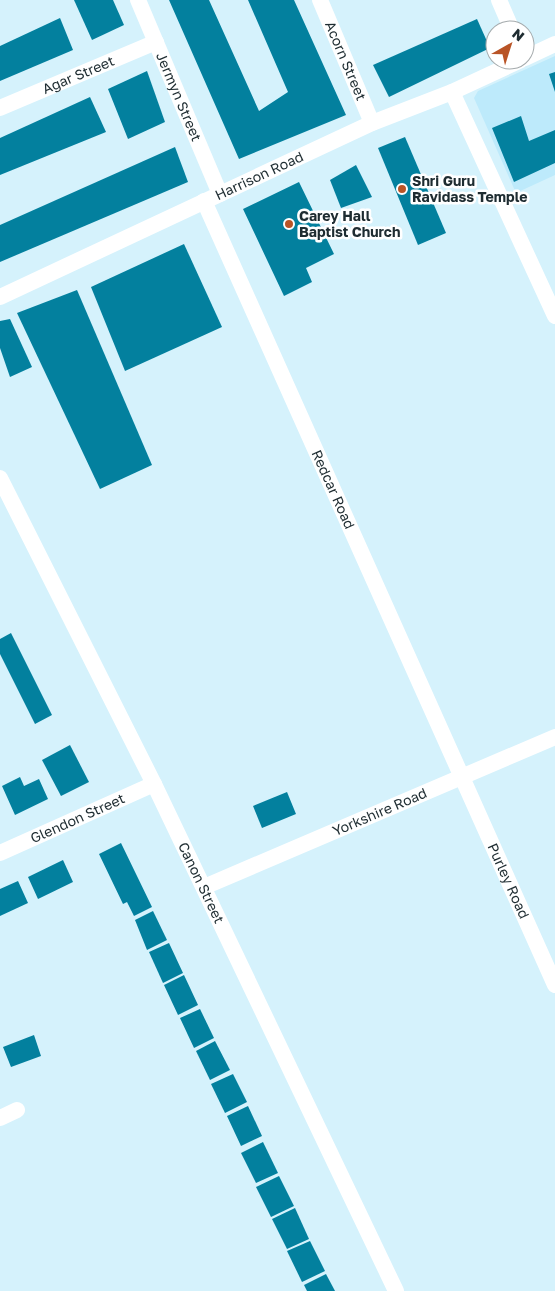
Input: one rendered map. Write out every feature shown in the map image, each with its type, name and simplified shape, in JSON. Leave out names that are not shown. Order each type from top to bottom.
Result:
[{"type":"street","name":"Jermyn Street","points":[[138,0],[220,194]]},
{"type":"street","name":"Acorn Street","points":[[320,0],[372,123]]},
{"type":"street","points":[[500,0],[508,20]]},
{"type":"street","name":"Agar Street","points":[[0,108],[156,42]]},
{"type":"street","points":[[535,53],[555,44]]},
{"type":"street","name":"Harrison Road","points":[[0,296],[372,123],[452,92],[499,70]]},
{"type":"street","points":[[452,92],[555,316]]},
{"type":"street","name":"Redcar Road","points":[[204,201],[463,777]]},
{"type":"street","name":"Canon Street","points":[[0,478],[154,784],[396,1291]]},
{"type":"street","name":"Yorkshire Road","points":[[204,887],[555,737]]},
{"type":"street","name":"Purley Road","points":[[463,777],[555,985]]},
{"type":"street","name":"Glendon Street","points":[[0,853],[154,784]]},
{"type":"street","points":[[0,1118],[17,1110]]},
{"type":"shaded area","points":[[555,56],[555,175],[516,193],[474,98],[478,91],[524,70],[535,70],[535,65]]},
{"type":"building","points":[[74,0],[113,0],[124,25],[92,40]]},
{"type":"building","points":[[169,0],[209,0],[259,111],[288,92],[248,0],[294,0],[346,115],[239,159]]},
{"type":"building","points":[[60,18],[73,50],[0,81],[0,46]]},
{"type":"building","points":[[477,19],[485,37],[485,50],[389,97],[373,65]]},
{"type":"building","points":[[147,71],[165,122],[128,139],[108,89]]},
{"type":"building","points":[[555,72],[555,92],[549,74]]},
{"type":"building","points":[[90,97],[106,132],[0,175],[0,138]]},
{"type":"building","points":[[521,116],[529,141],[555,130],[555,163],[514,182],[492,128]]},
{"type":"building","points":[[405,137],[446,233],[418,245],[378,148]]},
{"type":"building","points":[[175,147],[188,182],[0,262],[0,225]]},
{"type":"building","points":[[356,165],[372,197],[341,208],[330,180]]},
{"type":"building","points":[[299,182],[334,254],[306,268],[312,282],[284,296],[243,209]]},
{"type":"building","points":[[184,244],[222,327],[125,371],[91,287]]},
{"type":"building","points":[[77,290],[152,465],[100,489],[17,313]]},
{"type":"building","points":[[10,319],[32,367],[10,377],[0,348],[0,321]]},
{"type":"building","points":[[11,633],[52,715],[35,724],[0,654],[0,639]]},
{"type":"building","points":[[70,745],[89,782],[61,796],[42,760]]},
{"type":"building","points":[[20,777],[24,786],[39,779],[48,799],[15,815],[2,786]]},
{"type":"building","points":[[287,792],[296,814],[262,828],[253,806]]},
{"type":"building","points":[[121,843],[152,907],[134,916],[127,902],[123,904],[99,854]]},
{"type":"building","points":[[63,860],[73,882],[38,899],[28,877]]},
{"type":"building","points":[[18,881],[28,903],[0,916],[0,889]]},
{"type":"building","points":[[153,911],[167,940],[147,950],[135,920]]},
{"type":"building","points":[[169,943],[183,973],[163,983],[149,952]]},
{"type":"building","points":[[184,975],[198,1005],[178,1015],[164,985]]},
{"type":"building","points":[[200,1009],[214,1038],[194,1048],[180,1018]]},
{"type":"building","points":[[34,1035],[41,1056],[11,1067],[3,1047]]},
{"type":"building","points":[[215,1041],[230,1070],[210,1080],[196,1051]]},
{"type":"building","points":[[233,1074],[247,1102],[225,1113],[211,1084]]},
{"type":"building","points":[[248,1106],[262,1136],[241,1146],[227,1116]]},
{"type":"building","points":[[263,1142],[278,1173],[256,1183],[241,1153]]},
{"type":"building","points":[[279,1176],[294,1206],[271,1217],[256,1187]]},
{"type":"building","points":[[295,1208],[309,1239],[287,1249],[272,1219]]},
{"type":"building","points":[[310,1241],[325,1271],[302,1282],[287,1251]]},
{"type":"building","points":[[326,1274],[335,1291],[307,1291],[304,1285]]},
{"type":"place","name":"Shri Guru Ravidass Temple","points":[[402,189]]},
{"type":"place","name":"Carey Hall Baptist Church","points":[[289,224]]}]
